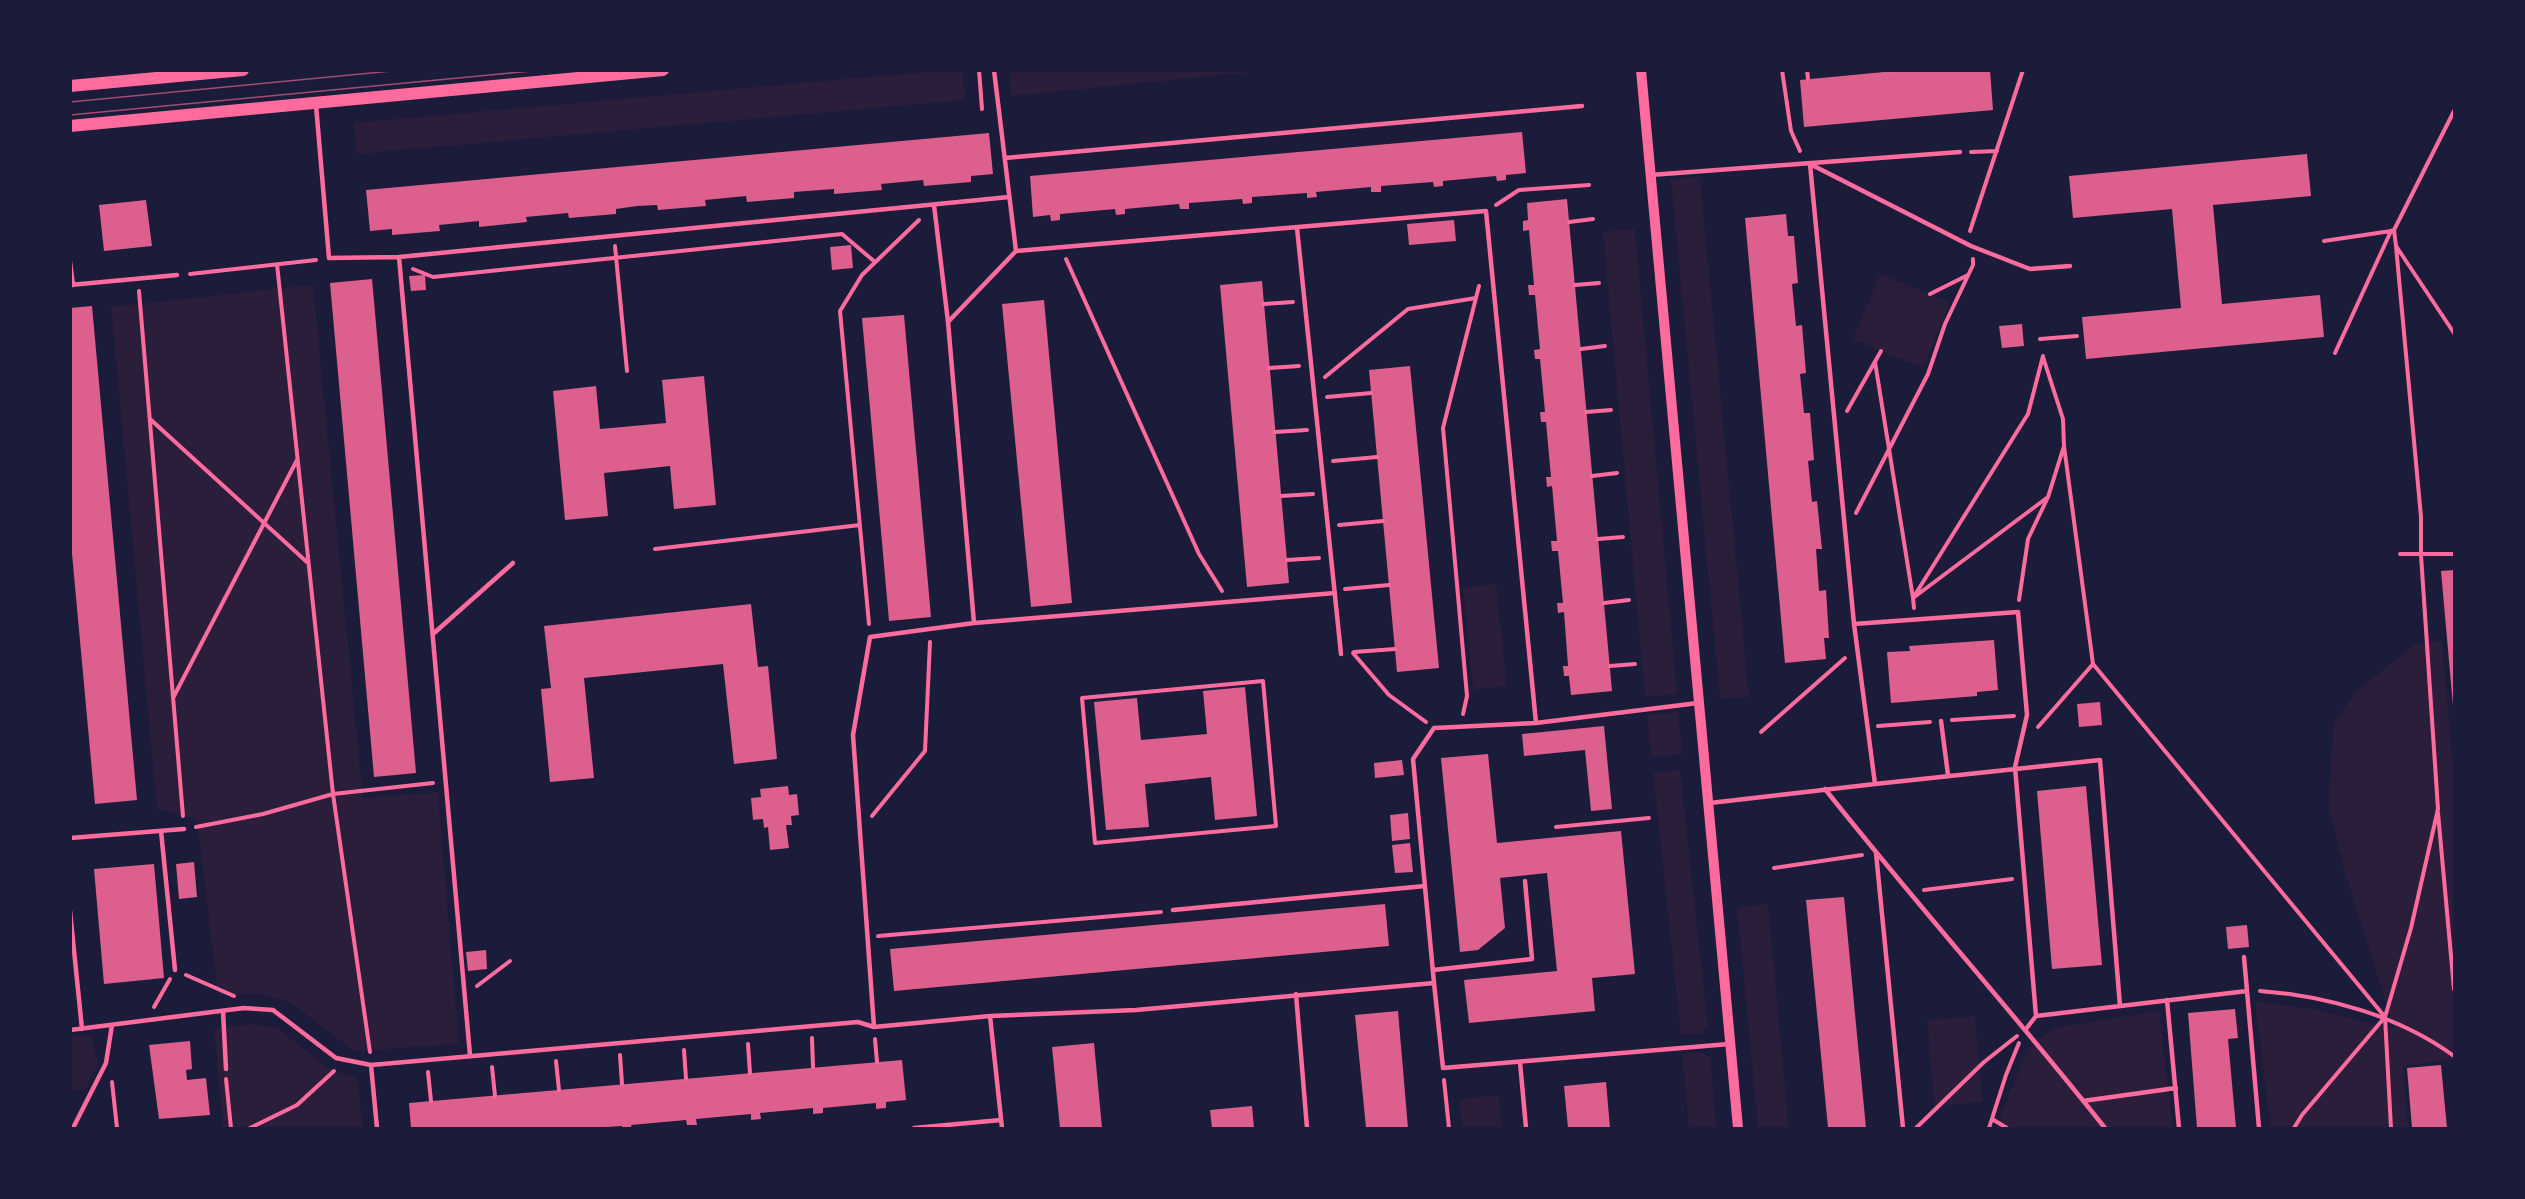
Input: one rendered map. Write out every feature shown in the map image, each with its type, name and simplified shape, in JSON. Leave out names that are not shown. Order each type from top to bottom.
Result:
[{"type":"main road","points":[[70,86],[243,70]]},
{"type":"main road","points":[[70,126],[663,70]]},
{"type":"street","points":[[1641,70],[1738,1128]]},
{"type":"lane","points":[[994,70],[1016,251]]},
{"type":"lane","points":[[316,103],[329,258],[399,260],[1009,197]]},
{"type":"lane","points":[[1005,158],[1582,106]]},
{"type":"lane","points":[[1650,176],[1709,169],[1810,164],[1960,152]]},
{"type":"lane","points":[[1810,164],[1971,246],[2030,269],[2070,266]]},
{"type":"lane","points":[[1810,164],[1854,624],[1875,784]]},
{"type":"lane","points":[[934,206],[948,322],[974,622]]},
{"type":"lane","points":[[948,322],[1016,251],[1486,210],[1536,723]]},
{"type":"lane","points":[[1298,228],[1341,654]]},
{"type":"lane","points":[[399,260],[470,1055]]},
{"type":"lane","points":[[70,262],[72,285],[177,275]]},
{"type":"lane","points":[[433,634],[513,563]]},
{"type":"lane","points":[[874,1027],[853,735],[870,637],[974,622],[1334,592]]},
{"type":"lane","points":[[1854,624],[2018,612],[2026,715],[2016,767],[2036,1016],[2026,1029]]},
{"type":"lane","points":[[1699,703],[1536,723],[1434,728],[1413,759],[1434,983],[1443,1068],[1731,1043]]},
{"type":"lane","points":[[1941,721],[1948,775]]},
{"type":"lane","points":[[1708,804],[2016,767],[2100,760],[2120,1006]]},
{"type":"lane","points":[[1825,789],[1876,854],[2026,1029],[2105,1128]]},
{"type":"lane","points":[[70,838],[184,829]]},
{"type":"lane","points":[[161,831],[174,970]]},
{"type":"lane","points":[[1876,854],[1903,1128]]},
{"type":"lane","points":[[1433,970],[1532,959],[1525,881]]},
{"type":"lane","points":[[1173,910],[1425,886]]},
{"type":"lane","points":[[70,911],[82,1029]]},
{"type":"lane","points":[[2244,957],[2259,1128]]},
{"type":"lane","points":[[70,1030],[224,1011],[265,1009],[273,1010],[336,1058],[371,1065],[858,1022],[874,1027],[990,1016],[1136,1010],[1434,983]]},
{"type":"lane","points":[[2036,1016],[2247,990]]},
{"type":"lane","points":[[1296,994],[1307,1128]]},
{"type":"lane","points":[[2167,1000],[2179,1128]]},
{"type":"lane","points":[[224,1011],[225,1069]]},
{"type":"lane","points":[[990,1016],[1002,1128]]},
{"type":"lane","points":[[73,1128],[106,1063],[112,1025]]},
{"type":"lane","points":[[1520,1062],[1526,1128]]},
{"type":"lane","points":[[371,1065],[377,1128]]},
{"type":"lane","points":[[2083,1101],[2176,1088]]},
{"type":"lane","points":[[914,1128],[1001,1119]]},
{"type":"path","points":[[978,70],[982,109]]},
{"type":"path","points":[[1807,70],[1808,79]]},
{"type":"path","points":[[1845,535],[1928,374],[1945,324],[1973,265],[1970,231],[2023,70]]},
{"type":"path","points":[[1781,72],[1791,130],[1802,154],[1810,164]]},
{"type":"path","points":[[2335,353],[2393,230],[2454,111]]},
{"type":"path","points":[[1960,152],[1997,151]]},
{"type":"path","points":[[1486,210],[1519,190],[1589,184]]},
{"type":"path","points":[[870,637],[840,311],[862,274],[934,206]]},
{"type":"path","points":[[1569,222],[1593,219]]},
{"type":"path","points":[[2324,241],[2393,230]]},
{"type":"path","points":[[2393,230],[2421,518],[2421,555],[2438,809],[2454,989]]},
{"type":"path","points":[[399,260],[433,277],[842,234],[875,262]]},
{"type":"path","points":[[614,236],[627,371]]},
{"type":"path","points":[[2396,246],[2454,333]]},
{"type":"path","points":[[1060,247],[1199,554],[1229,602]]},
{"type":"path","points":[[177,275],[329,258]]},
{"type":"path","points":[[277,264],[333,794],[371,1065]]},
{"type":"path","points":[[1930,294],[1969,274]]},
{"type":"path","points":[[1460,727],[1467,696],[1443,428],[1481,278]]},
{"type":"path","points":[[138,279],[184,829],[263,814],[333,794],[446,782]]},
{"type":"path","points":[[1575,285],[1599,283]]},
{"type":"path","points":[[1314,387],[1408,309],[1476,298]]},
{"type":"path","points":[[1264,304],[1305,301]]},
{"type":"path","points":[[2040,339],[2077,336]]},
{"type":"path","points":[[1581,349],[1605,346]]},
{"type":"path","points":[[1835,432],[1881,351]]},
{"type":"path","points":[[1912,598],[2028,414],[2043,356],[2063,419],[2064,446],[2093,664],[2385,1017]]},
{"type":"path","points":[[1875,362],[1916,618]]},
{"type":"path","points":[[1269,368],[1311,365]]},
{"type":"path","points":[[1315,398],[1371,393]]},
{"type":"path","points":[[1586,412],[1611,410]]},
{"type":"path","points":[[150,418],[308,563]]},
{"type":"path","points":[[1275,432],[1318,429]]},
{"type":"path","points":[[2018,612],[2028,539],[2048,497],[2064,446]]},
{"type":"path","points":[[1321,462],[1377,457]]},
{"type":"path","points":[[173,699],[298,459]]},
{"type":"path","points":[[1592,476],[1617,473]]},
{"type":"path","points":[[1281,496],[1324,493]]},
{"type":"path","points":[[1912,598],[2048,497]]},
{"type":"path","points":[[1328,526],[1383,521]]},
{"type":"path","points":[[655,549],[860,525]]},
{"type":"path","points":[[1598,539],[1623,537]]},
{"type":"path","points":[[2400,554],[2454,554]]},
{"type":"path","points":[[1287,560],[1331,557]]},
{"type":"path","points":[[1334,592],[1389,585]]},
{"type":"path","points":[[1604,603],[1629,600]]},
{"type":"path","points":[[860,829],[925,751],[931,629]]},
{"type":"path","points":[[1761,732],[1857,647]]},
{"type":"path","points":[[1341,654],[1395,649]]},
{"type":"path","points":[[1353,652],[1389,695],[1434,728]]},
{"type":"path","points":[[1610,666],[1635,664]]},
{"type":"path","points":[[2021,746],[2093,664]]},
{"type":"path","points":[[1263,681],[1276,826],[1095,843],[1082,698],[1263,681]]},
{"type":"path","points":[[2391,1128],[2385,1017],[2411,928],[2438,809]]},
{"type":"path","points":[[1556,827],[1649,818]]},
{"type":"path","points":[[1774,868],[1876,854]]},
{"type":"path","points":[[1909,892],[2024,878]]},
{"type":"path","points":[[868,937],[1173,910]]},
{"type":"path","points":[[465,996],[510,961]]},
{"type":"path","points":[[147,1021],[174,970],[265,1009]]},
{"type":"path","points":[[2247,990],[2292,994],[2385,1017],[2432,1040],[2454,1056]]},
{"type":"path","points":[[2294,1128],[2302,1115],[2385,1017]]},
{"type":"path","points":[[811,1026],[813,1067]]},
{"type":"path","points":[[874,1027],[877,1062]]},
{"type":"path","points":[[1989,1128],[2006,1075],[2026,1029]]},
{"type":"path","points":[[1915,1128],[1984,1062],[2026,1029]]},
{"type":"path","points":[[747,1032],[750,1073]]},
{"type":"path","points":[[683,1037],[686,1079]]},
{"type":"path","points":[[619,1042],[622,1084]]},
{"type":"path","points":[[108,1047],[117,1128]]},
{"type":"path","points":[[555,1048],[559,1090]]},
{"type":"path","points":[[491,1053],[495,1096]]},
{"type":"path","points":[[427,1059],[431,1101]]},
{"type":"path","points":[[250,1128],[297,1106],[345,1060]]},
{"type":"path","points":[[1443,1068],[1449,1128]]},
{"type":"path","points":[[225,1069],[231,1128]]},
{"type":"path","points":[[1992,1119],[2007,1128]]},
{"type":"shaded area","points":[[1010,70],[1261,70],[1261,71],[1011,96]]},
{"type":"shaded area","points":[[936,71],[963,71],[965,100],[356,154],[354,123]]},
{"type":"shaded area","points":[[1700,177],[1749,697],[1720,699],[1671,180]]},
{"type":"shaded area","points":[[1635,229],[1677,694],[1645,697],[1603,232]]},
{"type":"shaded area","points":[[1880,274],[1950,302],[1923,368],[1853,339]]},
{"type":"shaded area","points":[[313,285],[363,798],[438,792],[459,1044],[354,1051],[291,1003],[261,994],[218,995],[197,819],[157,809],[111,307]]},
{"type":"shaded area","points":[[1496,584],[1507,686],[1473,689],[1463,588]]},
{"type":"shaded area","points":[[2442,641],[2454,776],[2454,1059],[2403,1066],[2408,1128],[2271,1128],[2255,1001],[2317,1010],[2394,1029],[2344,869],[2329,807],[2333,724],[2357,691],[2414,645]]},
{"type":"shaded area","points":[[1678,712],[1683,754],[1651,757],[1647,715]]},
{"type":"shaded area","points":[[1680,770],[1708,1026],[1701,1034],[1681,1035],[1653,773]]},
{"type":"shaded area","points":[[1768,904],[1789,1128],[1758,1128],[1737,907]]},
{"type":"shaded area","points":[[2159,1011],[2173,1128],[1996,1128],[2027,1050],[2053,1028]]},
{"type":"shaded area","points":[[1975,1016],[1982,1102],[1934,1106],[1927,1020]]},
{"type":"shaded area","points":[[251,1024],[277,1028],[331,1070],[357,1078],[363,1128],[223,1128],[214,1029]]},
{"type":"shaded area","points":[[91,1035],[98,1064],[85,1090],[71,1091],[71,1037]]},
{"type":"shaded area","points":[[1702,1052],[1710,1058],[1717,1128],[1689,1128],[1682,1054]]},
{"type":"shaded area","points":[[1499,1095],[1502,1128],[1462,1128],[1459,1099]]},
{"type":"building","points":[[1905,70],[1990,70],[1993,110],[1804,127],[1800,80]]},
{"type":"building","points":[[1522,132],[1526,173],[1506,175],[1506,180],[1497,181],[1496,176],[1443,181],[1443,186],[1434,187],[1433,182],[1381,186],[1381,192],[1371,192],[1371,187],[1316,192],[1317,197],[1307,198],[1307,193],[1252,197],[1252,203],[1243,204],[1242,199],[1189,203],[1189,209],[1180,209],[1179,204],[1125,209],[1125,214],[1116,215],[1115,209],[1060,214],[1060,220],[1051,221],[1050,215],[1033,217],[1030,176]]},
{"type":"building","points":[[989,133],[993,174],[971,176],[971,182],[924,186],[923,180],[881,184],[882,190],[834,194],[834,189],[794,192],[794,198],[747,202],[746,196],[705,200],[706,206],[658,210],[657,205],[637,206],[616,209],[616,214],[569,218],[568,213],[526,217],[527,222],[479,227],[479,221],[439,225],[440,231],[392,235],[392,229],[370,231],[366,190]]},
{"type":"building","points":[[2307,154],[2311,196],[2213,205],[2222,304],[2320,295],[2324,337],[2086,359],[2082,317],[2181,308],[2172,209],[2073,218],[2069,176]]},
{"type":"building","points":[[1567,199],[1612,691],[1571,695],[1569,676],[1564,676],[1563,666],[1568,666],[1564,612],[1558,613],[1557,603],[1563,603],[1558,551],[1552,551],[1551,541],[1557,541],[1552,486],[1547,487],[1546,477],[1551,477],[1546,422],[1541,422],[1540,412],[1545,412],[1540,359],[1535,359],[1534,350],[1540,349],[1535,295],[1529,295],[1528,285],[1534,285],[1529,230],[1523,231],[1523,221],[1528,220],[1527,203]]},
{"type":"building","points":[[146,200],[152,246],[104,251],[99,205]]},
{"type":"building","points":[[1786,214],[1788,236],[1794,236],[1798,283],[1792,284],[1796,326],[1802,325],[1806,373],[1800,374],[1804,413],[1810,413],[1814,460],[1808,461],[1812,502],[1817,501],[1822,549],[1816,549],[1819,591],[1826,590],[1829,638],[1824,638],[1826,659],[1785,663],[1745,218]]},
{"type":"building","points":[[1454,220],[1456,241],[1409,245],[1407,224]]},
{"type":"building","points":[[851,245],[853,268],[832,270],[830,247]]},
{"type":"building","points":[[425,275],[426,290],[411,291],[409,276]]},
{"type":"building","points":[[372,279],[416,773],[374,777],[330,283]]},
{"type":"building","points":[[1262,281],[1289,583],[1247,587],[1220,285]]},
{"type":"building","points":[[1044,300],[1072,603],[1031,607],[1002,304]]},
{"type":"building","points":[[92,306],[137,800],[95,804],[70,532],[70,308]]},
{"type":"building","points":[[904,315],[931,617],[889,621],[862,318]]},
{"type":"building","points":[[2022,324],[2024,346],[2002,348],[1999,326]]},
{"type":"building","points":[[1410,366],[1439,668],[1397,672],[1369,370]]},
{"type":"building","points":[[704,376],[716,505],[674,509],[670,466],[604,473],[608,516],[565,520],[553,391],[596,386],[600,429],[666,423],[662,380]]},
{"type":"building","points":[[2454,570],[2454,706],[2453,706],[2441,571]]},
{"type":"building","points":[[751,604],[758,667],[768,666],[777,759],[734,764],[723,664],[584,678],[594,778],[550,782],[541,689],[551,688],[544,626]]},
{"type":"building","points":[[1994,640],[1998,690],[1977,692],[1977,696],[1891,703],[1887,652],[1910,651],[1909,646]]},
{"type":"building","points":[[1245,687],[1257,816],[1215,820],[1211,777],[1145,784],[1149,827],[1106,830],[1094,702],[1137,698],[1141,740],[1207,734],[1203,691]]},
{"type":"building","points":[[2100,702],[2102,725],[2079,727],[2077,704]]},
{"type":"building","points":[[1604,726],[1612,809],[1591,811],[1585,750],[1524,756],[1522,734]]},
{"type":"building","points":[[1488,754],[1497,843],[1621,831],[1635,974],[1592,978],[1595,1011],[1469,1023],[1464,980],[1557,971],[1547,873],[1500,878],[1505,928],[1478,950],[1460,952],[1441,758]]},
{"type":"building","points":[[1402,760],[1404,775],[1375,778],[1374,763]]},
{"type":"building","points":[[788,786],[789,795],[797,794],[799,815],[791,816],[792,825],[786,825],[789,848],[770,850],[768,827],[764,828],[763,819],[753,820],[751,798],[761,797],[760,789]]},
{"type":"building","points":[[2086,786],[2102,965],[2052,969],[2037,791]]},
{"type":"building","points":[[1408,813],[1410,839],[1392,841],[1390,815]]},
{"type":"building","points":[[1410,843],[1413,872],[1395,873],[1392,845]]},
{"type":"building","points":[[194,862],[197,897],[179,899],[176,864]]},
{"type":"building","points":[[154,864],[164,978],[104,984],[94,869]]},
{"type":"building","points":[[1844,897],[1866,1128],[1828,1128],[1806,900]]},
{"type":"building","points":[[1385,904],[1389,946],[894,991],[890,949]]},
{"type":"building","points":[[2247,925],[2249,947],[2228,949],[2226,927]]},
{"type":"building","points":[[486,950],[487,969],[468,971],[466,952]]},
{"type":"building","points":[[2235,1009],[2238,1038],[2228,1039],[2236,1128],[2197,1128],[2188,1013]]},
{"type":"building","points":[[1398,1011],[1408,1128],[1366,1128],[1355,1015]]},
{"type":"building","points":[[190,1041],[192,1069],[186,1070],[187,1080],[206,1078],[210,1115],[159,1119],[149,1045]]},
{"type":"building","points":[[1094,1043],[1102,1128],[1060,1128],[1052,1047]]},
{"type":"building","points":[[902,1060],[906,1100],[886,1102],[886,1108],[876,1109],[876,1103],[823,1108],[823,1113],[813,1114],[813,1108],[760,1113],[761,1119],[751,1120],[751,1114],[696,1119],[697,1125],[687,1125],[686,1120],[631,1125],[632,1128],[622,1128],[622,1126],[411,1128],[409,1103]]},
{"type":"building","points":[[2441,1065],[2447,1128],[2412,1128],[2407,1068]]},
{"type":"building","points":[[1606,1082],[1610,1128],[1568,1128],[1564,1086]]},
{"type":"building","points":[[1252,1106],[1254,1128],[1212,1128],[1210,1110]]},
{"type":"tram line","points":[[70,102],[402,70]]},
{"type":"tram line","points":[[70,115],[542,70]]}]
